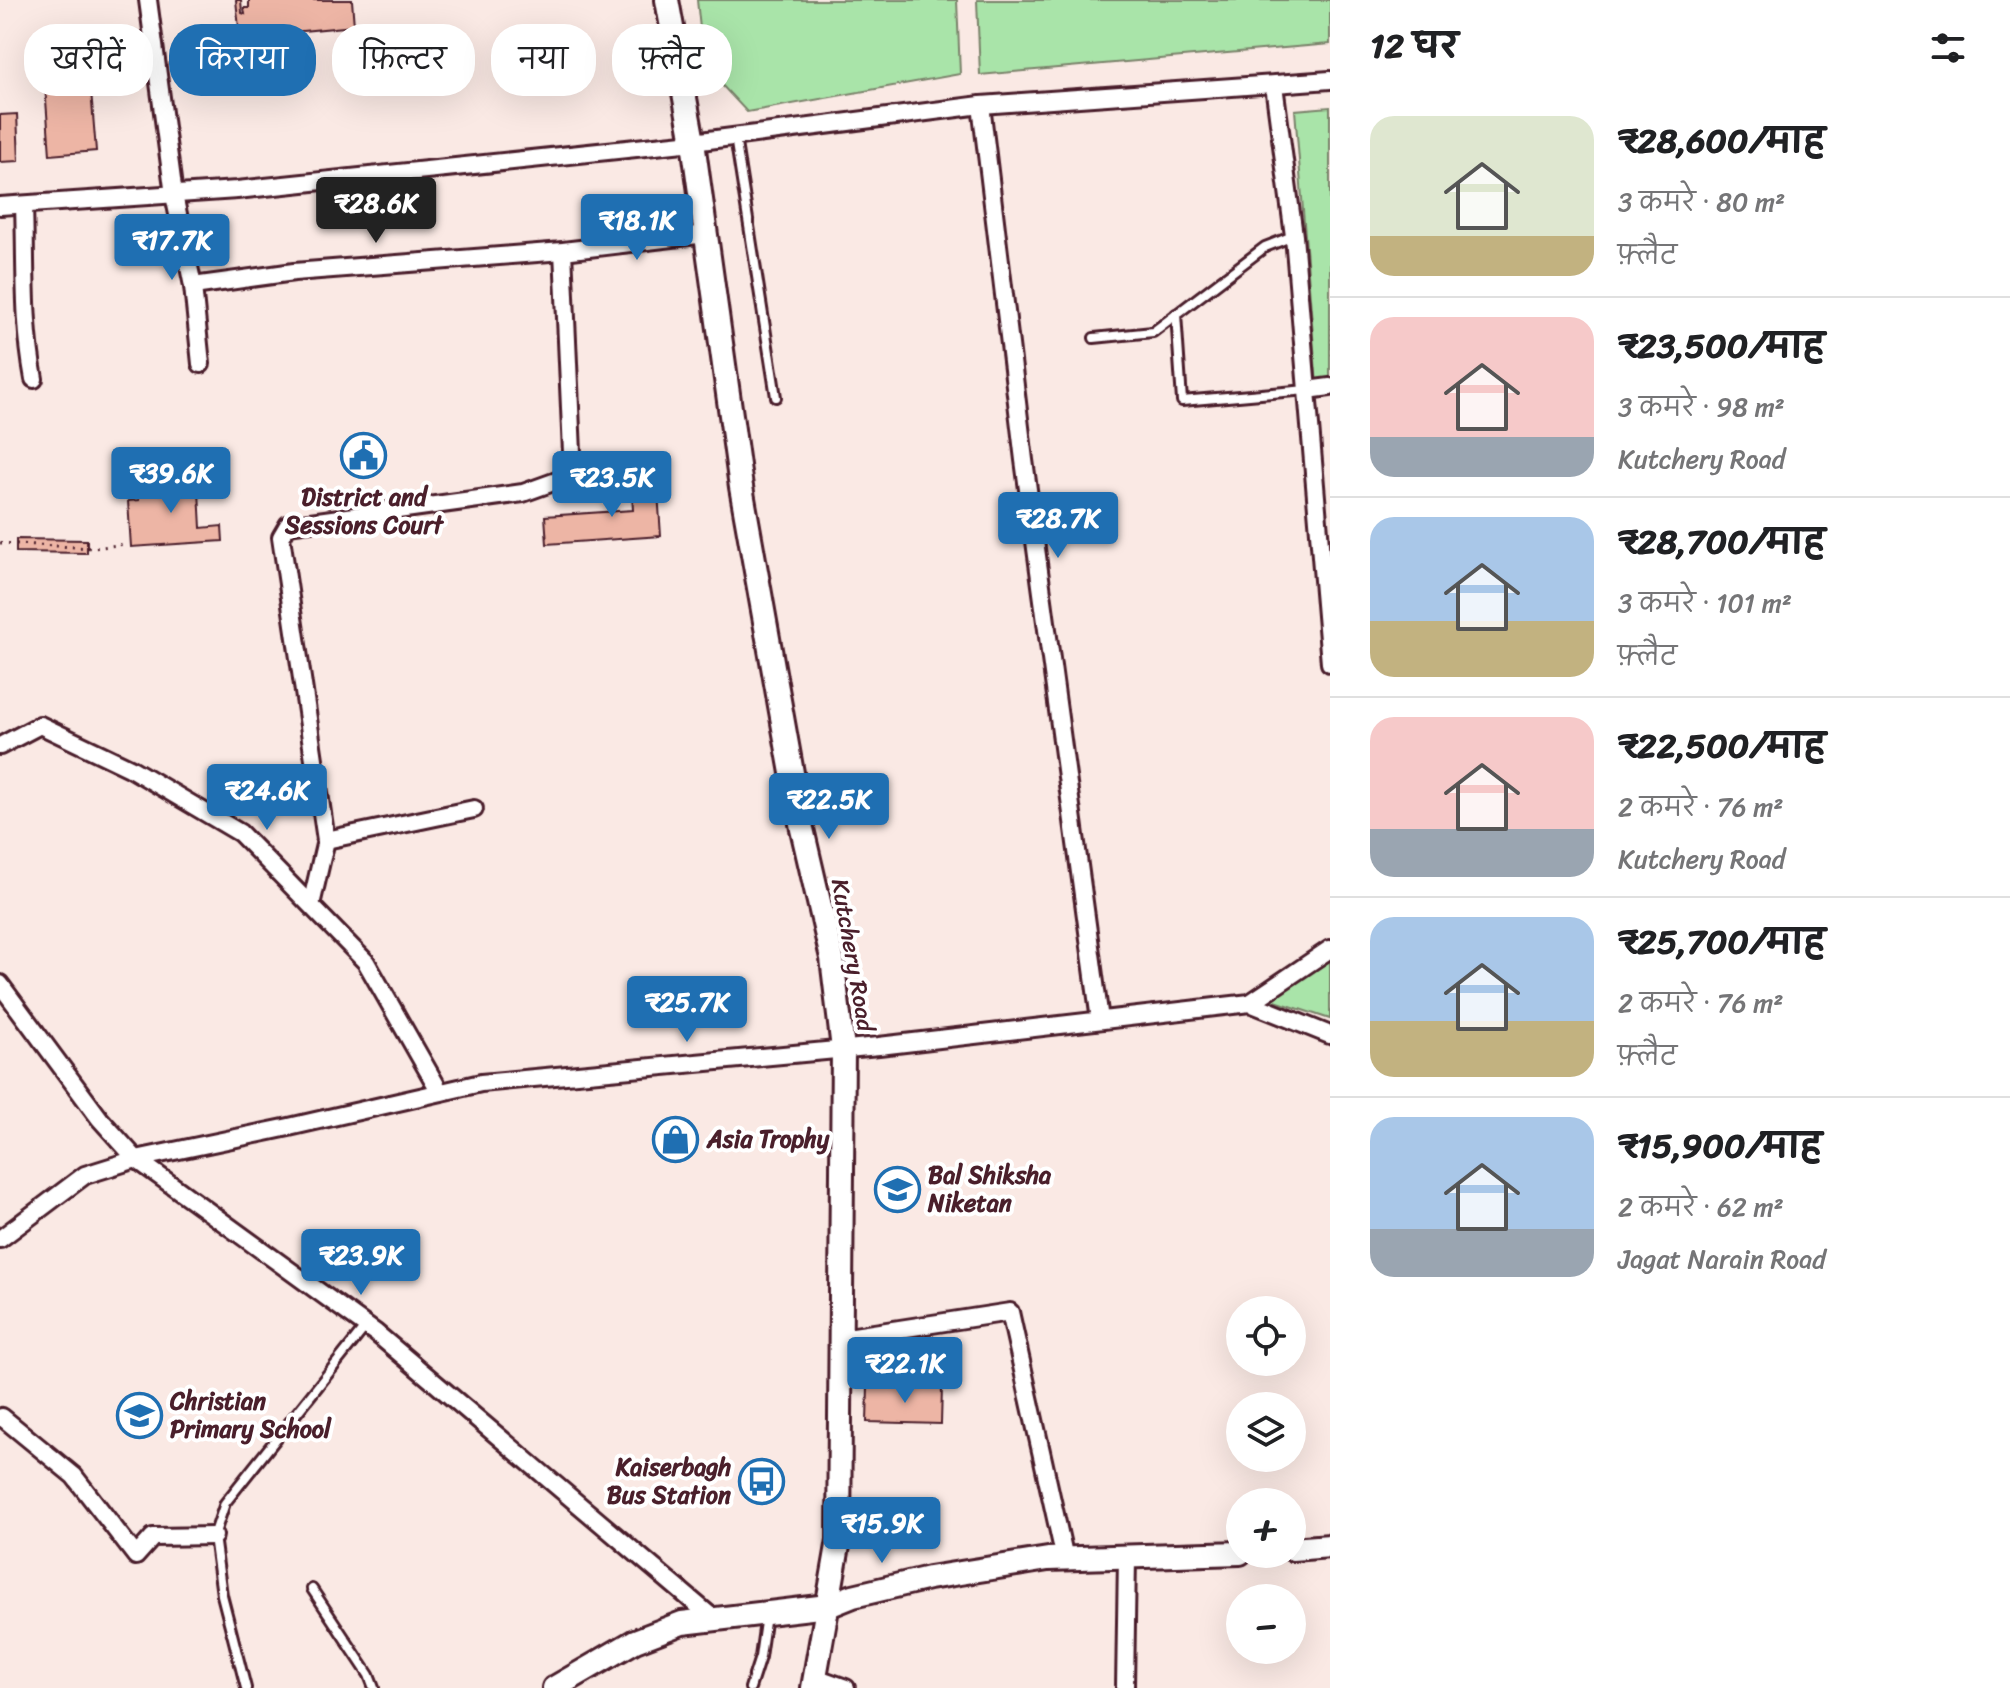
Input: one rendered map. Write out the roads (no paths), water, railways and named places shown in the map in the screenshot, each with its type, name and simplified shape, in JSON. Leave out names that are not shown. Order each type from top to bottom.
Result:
[{"type":"street","points":[[148,0],[174,195],[193,286],[201,364]]},
{"type":"street","name":"Kutchery Road","points":[[667,0],[693,142],[741,487],[802,829],[832,958],[843,1049],[839,1540],[814,1682]]},
{"type":"street","points":[[0,206],[269,187],[693,142],[981,105],[1330,80]]},
{"type":"street","points":[[1274,85],[1294,236],[1330,663]]},
{"type":"street","points":[[981,105],[1028,491],[1100,1020]]},
{"type":"street","points":[[24,205],[25,307],[34,379]]},
{"type":"street","points":[[193,286],[294,272],[563,251],[706,234]]},
{"type":"street","points":[[311,905],[326,840],[281,537],[288,525],[523,493],[573,475],[563,251]]},
{"type":"street","points":[[1307,390],[1330,387]]},
{"type":"street","points":[[0,746],[40,725],[130,768],[240,833],[366,962],[440,1092]]},
{"type":"street","points":[[326,840],[474,809]]},
{"type":"street","points":[[0,1239],[85,1175],[136,1159],[481,1083],[843,1049],[1250,1003],[1330,949]]},
{"type":"street","points":[[0,984],[100,1119],[136,1159],[366,1326],[714,1619]]},
{"type":"street","points":[[1250,1003],[1330,1035]]},
{"type":"street","points":[[841,1338],[1010,1312],[1065,1559]]},
{"type":"street","points":[[0,1418],[74,1476],[136,1556],[153,1537],[214,1536]]},
{"type":"street","points":[[1306,1548],[1330,1546]]},
{"type":"street","points":[[554,1688],[635,1641],[682,1623],[828,1606],[853,1596],[929,1578],[1065,1559],[1226,1553]]},
{"type":"street","points":[[1125,1688],[1127,1557]]},
{"type":"street","points":[[814,1682],[846,1688]]},
{"type":"lane","points":[[735,136],[776,397]]},
{"type":"lane","points":[[1094,338],[1153,332],[1265,247],[1294,236]]},
{"type":"lane","points":[[1176,314],[1182,401],[1307,390]]},
{"type":"lane","points":[[246,1688],[222,1595],[214,1536],[225,1503],[366,1326]]},
{"type":"lane","points":[[312,1589],[369,1675],[374,1688]]},
{"type":"lane","points":[[750,1688],[760,1657],[766,1613]]},
{"type":"place","name":"District and Sessions Court","points":[[364,455]]},
{"type":"place","name":"Asia Trophy","points":[[676,1139]]},
{"type":"place","name":"Bal Shiksha Niketan","points":[[897,1189]]},
{"type":"place","name":"Christian Primary School","points":[[139,1415]]},
{"type":"place","name":"Kaiserbagh Bus Station","points":[[762,1481]]}]
